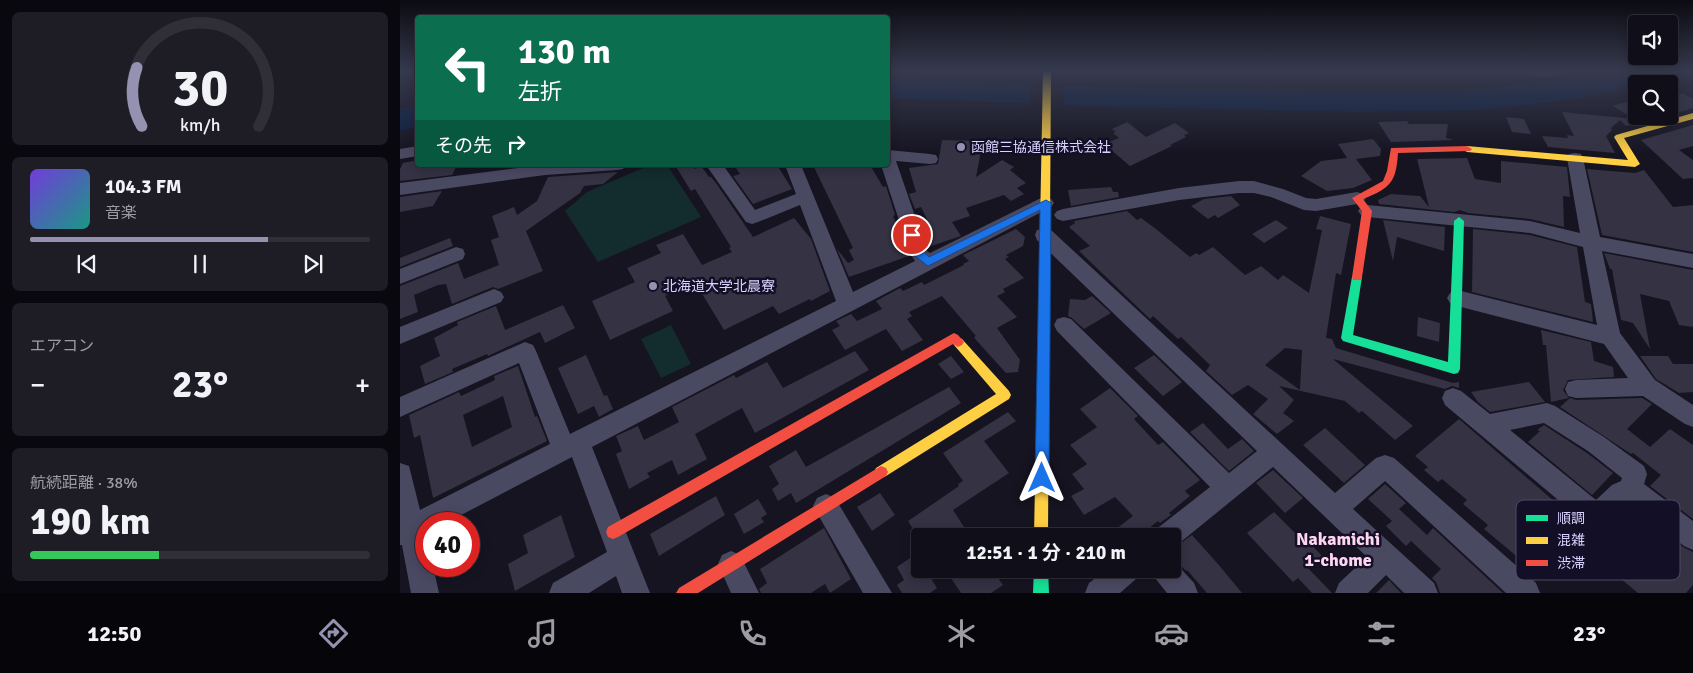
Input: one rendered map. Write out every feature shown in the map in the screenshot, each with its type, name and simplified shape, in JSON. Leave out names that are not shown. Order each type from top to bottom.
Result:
[{"type":"street","points":[[1041,528],[1044,235],[1054,209],[1046,99]]},
{"type":"street","points":[[1459,221],[1454,368],[1347,338],[1362,205],[1392,179],[1394,150],[1463,150],[1635,164],[1619,137],[1693,116]]},
{"type":"street","points":[[400,154],[415,152]]},
{"type":"street","points":[[890,155],[930,159]]},
{"type":"street","points":[[1575,158],[1611,337],[1647,387],[1693,417]]},
{"type":"street","points":[[400,189],[545,170],[588,167]]},
{"type":"street","points":[[715,167],[752,218],[792,201],[805,198]]},
{"type":"street","points":[[794,167],[847,303]]},
{"type":"street","points":[[890,167],[919,254],[928,262]]},
{"type":"street","points":[[406,530],[928,262],[1054,209],[1239,187],[1254,187],[1277,193],[1304,204],[1362,205],[1459,221],[1530,227],[1591,242],[1693,261]]},
{"type":"street","points":[[1044,235],[1424,593]]},
{"type":"street","points":[[400,277],[456,254]]},
{"type":"street","points":[[400,336],[494,297]]},
{"type":"street","points":[[1457,298],[1611,337]]},
{"type":"street","points":[[1064,325],[1228,488]]},
{"type":"street","points":[[613,532],[954,338],[1005,395],[684,593]]},
{"type":"street","points":[[400,407],[525,350],[613,532],[636,593]]},
{"type":"street","points":[[1576,389],[1647,387]]},
{"type":"street","points":[[1453,398],[1577,500]]},
{"type":"street","points":[[1486,425],[1547,413],[1596,444],[1635,474],[1631,489]]},
{"type":"street","points":[[1178,528],[1274,452]]},
{"type":"street","points":[[1335,509],[1386,466],[1526,593]]},
{"type":"street","points":[[400,474],[406,530],[425,593]]},
{"type":"street","points":[[1614,500],[1621,493],[1631,489]]},
{"type":"street","points":[[1631,489],[1645,500]]},
{"type":"street","points":[[826,506],[878,593]]},
{"type":"street","points":[[1680,527],[1693,537]]},
{"type":"street","points":[[1349,593],[1385,557]]},
{"type":"street","points":[[563,593],[622,558]]},
{"type":"street","points":[[731,564],[745,593]]},
{"type":"street","points":[[1041,578],[1041,593]]},
{"type":"street","points":[[1099,593],[1117,578]]},
{"type":"street","points":[[1172,578],[1184,593]]},
{"type":"green space","points":[[645,167],[668,167],[701,217],[598,262],[565,211],[587,192]]},
{"type":"green space","points":[[671,325],[691,364],[661,378],[641,339]]},
{"type":"water","points":[[905,99],[1575,99],[1484,110],[1357,112],[1113,107]]},
{"type":"water","points":[[415,106],[415,127],[400,131],[400,109]]},
{"type":"pier","points":[[1030,99],[1064,99],[1064,108],[1029,106]]},
{"type":"building","points":[[1678,99],[1693,99],[1693,108],[1678,112]]},
{"type":"building","points":[[1628,101],[1628,115],[1613,106]]},
{"type":"building","points":[[1562,112],[1628,118],[1628,125],[1630,125],[1626,126],[1620,120],[1611,128],[1612,130],[1606,136],[1615,153],[1548,147],[1542,136],[1568,138],[1567,135],[1574,136]]},
{"type":"building","points":[[1506,117],[1524,119],[1531,134],[1512,132]]},
{"type":"building","points":[[1407,121],[1409,124],[1448,124],[1446,138],[1454,140],[1391,142],[1378,122]]},
{"type":"building","points":[[1127,122],[1146,137],[1175,123],[1189,133],[1184,135],[1186,137],[1170,145],[1172,146],[1130,166],[1104,144],[1119,138],[1113,133],[1116,132],[1112,129]]},
{"type":"building","points":[[1693,125],[1693,146],[1679,150],[1693,160],[1693,178],[1683,179],[1641,140]]},
{"type":"building","points":[[1373,139],[1381,149],[1380,156],[1356,159],[1372,180],[1353,188],[1327,191],[1301,176],[1321,161],[1347,158],[1338,144]]},
{"type":"building","points":[[942,140],[983,141],[976,177],[1002,160],[1014,167],[1010,170],[1026,183],[1017,188],[1024,194],[1011,201],[1004,195],[966,208],[970,216],[952,222],[961,236],[928,247],[923,233],[932,230],[921,207],[915,209],[909,194],[916,192],[909,168],[938,164]]},
{"type":"building","points":[[1467,158],[1475,179],[1501,183],[1501,161],[1567,167],[1570,197],[1563,196],[1564,227],[1530,219],[1468,213],[1460,210],[1454,212],[1379,204],[1378,200],[1391,194],[1420,196],[1429,207],[1417,159]]},
{"type":"building","points":[[415,161],[415,167],[456,167],[452,175],[400,181],[400,169],[403,163]]},
{"type":"building","points":[[676,167],[694,167],[695,169],[702,167],[716,183],[753,237],[794,218],[811,239],[830,291],[779,314],[773,306],[724,330],[695,282],[665,296],[673,311],[610,340],[592,301],[635,282],[627,268],[661,253],[656,245],[683,234],[702,265],[732,252],[729,248],[731,247],[695,189],[691,191]]},
{"type":"building","points":[[735,167],[778,167],[792,189],[753,204],[733,176],[740,174]]},
{"type":"building","points":[[814,167],[871,167],[883,187],[886,186],[895,215],[893,216],[909,256],[849,277],[837,249],[848,263],[854,260],[849,250],[853,248]]},
{"type":"building","points":[[1587,169],[1635,173],[1644,170],[1673,207],[1693,205],[1693,252],[1602,235]]},
{"type":"building","points":[[618,172],[603,184],[584,186],[580,193],[526,231],[543,271],[498,289],[493,287],[452,304],[446,284],[438,285],[414,295],[418,312],[400,319],[400,286],[458,263],[464,279],[499,265],[491,240],[499,237],[492,216],[514,207],[517,215],[537,201],[548,177]]},
{"type":"building","points":[[1111,187],[1113,192],[1118,192],[1119,197],[1071,206],[1068,190]]},
{"type":"building","points":[[442,191],[433,206],[400,212],[400,197]]},
{"type":"building","points":[[1231,196],[1240,205],[1218,218],[1215,215],[1208,219],[1191,206],[1204,199]]},
{"type":"building","points":[[1127,211],[1137,220],[1141,218],[1190,257],[1196,253],[1199,255],[1213,247],[1245,275],[1261,266],[1278,280],[1283,275],[1309,293],[1322,230],[1316,229],[1320,216],[1351,224],[1341,275],[1336,273],[1326,338],[1332,339],[1336,348],[1453,383],[1459,382],[1459,388],[1452,386],[1445,389],[1333,359],[1413,426],[1395,440],[1362,411],[1359,413],[1345,401],[1279,386],[1294,400],[1283,413],[1294,421],[1277,434],[1253,414],[1268,399],[1248,385],[1232,395],[1206,371],[1210,365],[1181,337],[1178,339],[1153,316],[1150,319],[1079,251],[1090,246],[1069,227],[1075,223],[1074,221]],"holes":[[[1285,348],[1302,350],[1300,390],[1265,365]]]},
{"type":"building","points":[[1276,220],[1288,228],[1264,243],[1252,234]]},
{"type":"building","points":[[1383,220],[1445,227],[1444,251],[1397,237],[1393,261]]},
{"type":"building","points":[[1016,229],[1025,237],[1023,246],[1006,255],[1009,257],[1005,259],[1024,278],[1003,289],[1005,292],[997,296],[1017,317],[997,328],[1020,360],[1018,372],[1006,373],[976,340],[974,337],[976,336],[942,296],[909,312],[912,316],[907,319],[923,340],[902,351],[886,329],[845,350],[832,330],[840,326],[836,321],[851,314],[857,321],[882,309],[876,301],[900,288],[903,291],[922,282],[924,285],[964,265],[969,261],[963,255]]},
{"type":"building","points":[[1473,229],[1530,235],[1577,247],[1585,302],[1591,304],[1593,322],[1472,292]]},
{"type":"building","points":[[450,238],[453,246],[400,267],[400,258]]},
{"type":"building","points":[[1604,253],[1693,270],[1693,327],[1679,325],[1669,301],[1640,294],[1650,349],[1633,323],[1621,320],[1612,269],[1610,269]]},
{"type":"building","points":[[1092,296],[1111,313],[1084,329],[1068,316],[1070,299],[1085,300]]},
{"type":"building","points":[[563,305],[575,328],[545,343],[540,332],[488,356],[487,354],[452,369],[453,372],[425,384],[420,366],[440,356],[434,338],[458,325],[457,322],[496,306],[505,330]]},
{"type":"building","points":[[1418,317],[1440,323],[1439,342],[1417,336]]},
{"type":"building","points":[[1541,330],[1591,342],[1594,361],[1613,367],[1614,377],[1568,380],[1563,390],[1569,398],[1551,402],[1546,345],[1543,345]]},
{"type":"building","points":[[855,351],[869,370],[755,433],[742,408],[695,434],[707,459],[678,475],[672,460],[647,473],[650,477],[629,489],[616,454],[622,451],[616,436],[638,426],[644,440],[679,422],[672,407],[734,375],[736,378],[767,362],[783,388]]},
{"type":"building","points":[[586,355],[604,396],[607,395],[613,409],[599,417],[594,406],[578,414],[558,368]]},
{"type":"building","points":[[1154,355],[1182,382],[1163,396],[1134,368]]},
{"type":"building","points":[[951,356],[964,372],[951,379],[938,364]]},
{"type":"building","points":[[1640,356],[1668,356],[1673,364],[1693,364],[1693,392],[1679,393],[1656,379]]},
{"type":"building","points":[[518,366],[535,417],[537,416],[547,441],[433,498],[420,435],[414,438],[409,415],[459,392],[461,396],[495,380],[494,376]],"holes":[[[503,396],[512,427],[472,447],[463,415]]]},
{"type":"building","points":[[1529,382],[1545,402],[1490,412],[1478,402],[1471,392]]},
{"type":"building","points":[[949,387],[961,403],[796,503],[791,493],[778,501],[772,489],[779,484],[769,466],[796,450],[806,467]]},
{"type":"building","points":[[1110,388],[1138,416],[1134,419],[1158,445],[1163,442],[1200,480],[1185,491],[1190,496],[1169,513],[1171,515],[1149,528],[1117,528],[1133,516],[1115,497],[1084,515],[1071,496],[1084,489],[1072,474],[1087,464],[1070,445],[1097,427],[1080,409]]},
{"type":"building","points":[[1570,398],[1576,400],[1642,398],[1652,404],[1627,429],[1650,447],[1670,429],[1693,445],[1693,519],[1680,509],[1680,500],[1668,500],[1650,486],[1661,475],[1633,453],[1631,454],[1560,407]]},
{"type":"building","points":[[1008,412],[1016,421],[984,441],[1009,473],[953,510],[965,528],[912,528],[908,521],[959,486],[958,484],[963,481],[943,453]]},
{"type":"building","points":[[1459,419],[1553,500],[1516,500],[1516,556],[1484,529],[1488,525],[1463,504],[1467,500],[1442,479],[1438,482],[1424,470],[1428,467],[1415,456]]},
{"type":"building","points":[[1203,423],[1228,449],[1242,439],[1254,451],[1229,471],[1190,432]]},
{"type":"building","points":[[1544,425],[1587,453],[1613,473],[1592,495],[1528,442],[1540,431],[1537,430]]},
{"type":"building","points":[[1325,428],[1365,465],[1344,483],[1303,445]]},
{"type":"building","points":[[1273,470],[1303,498],[1285,513],[1256,483]]},
{"type":"building","points":[[1385,484],[1406,503],[1399,509],[1427,535],[1433,528],[1503,593],[1440,593],[1436,582],[1432,578],[1441,569],[1411,541],[1406,546],[1386,526],[1392,521],[1368,499]]},
{"type":"building","points":[[880,493],[895,515],[872,531],[857,507]]},
{"type":"building","points":[[716,496],[725,515],[659,556],[650,534]]},
{"type":"building","points":[[758,499],[767,514],[761,518],[764,522],[744,534],[734,514]]},
{"type":"building","points":[[1274,512],[1304,542],[1307,540],[1322,556],[1308,568],[1332,593],[1312,593],[1298,578],[1293,582],[1247,533]]},
{"type":"building","points":[[561,515],[575,557],[515,591],[508,564],[528,553],[523,535]]},
{"type":"building","points":[[824,528],[851,579],[830,593],[825,584],[811,593],[761,593],[759,589],[767,583],[760,569]]},
{"type":"building","points":[[1192,535],[1242,593],[1207,593],[1181,566],[1181,543]]},
{"type":"building","points":[[1680,545],[1693,552],[1693,585],[1686,593],[1638,593],[1622,580],[1680,580]]},
{"type":"building","points":[[911,557],[911,578],[931,578],[937,588],[930,593],[902,593],[897,585],[904,580],[897,567]]},
{"type":"building","points":[[951,578],[998,578],[1003,585],[991,593],[961,593]]},
{"type":"building","points":[[1389,580],[1401,593],[1376,593]]},
{"type":"traffic: fast","points":[[1357,277],[1347,338],[1454,369],[1459,221]]},
{"type":"traffic: fast","points":[[1041,578],[1041,593]]},
{"type":"traffic: slow","points":[[1041,528],[1047,99]]},
{"type":"traffic: slow","points":[[1467,149],[1635,164],[1619,137],[1693,116]]},
{"type":"traffic: slow","points":[[881,472],[1005,395],[958,342]]},
{"type":"traffic: jam","points":[[1357,277],[1367,211],[1357,198],[1387,183],[1392,171],[1394,150],[1467,149]]},
{"type":"traffic: jam","points":[[613,532],[954,338],[958,342]]},
{"type":"traffic: jam","points":[[684,593],[881,472]]},
{"type":"place","name":"函館三協通信株式会社","points":[[961,147]]},
{"type":"place","name":"北海道大学北晨寮","points":[[653,286]]},
{"type":"district","name":"Nakamichi 1-chome","points":[[1338,549]]},
{"type":"route","points":[[912,235],[919,254],[928,262],[1046,203],[1043,303],[1042,478]]}]
